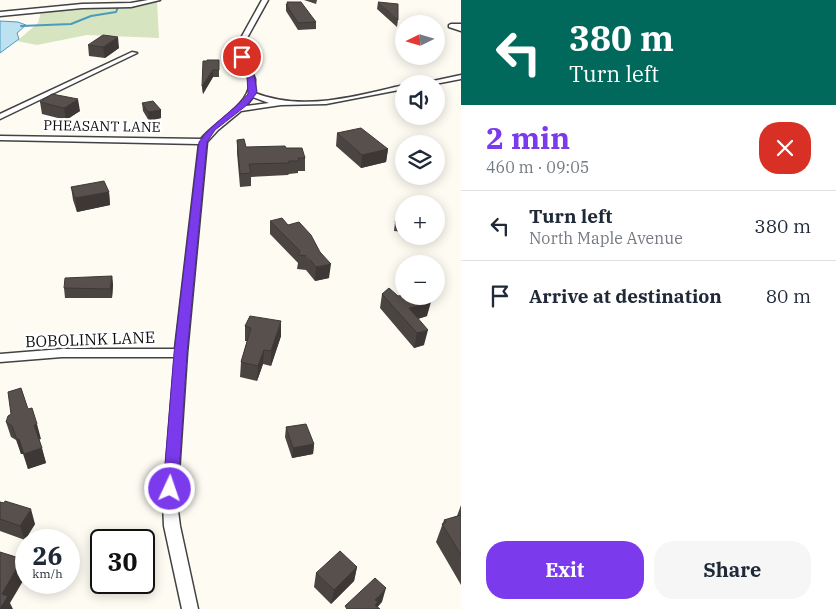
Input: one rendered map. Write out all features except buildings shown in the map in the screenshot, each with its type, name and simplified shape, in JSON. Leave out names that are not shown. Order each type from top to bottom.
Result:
[{"type":"street","points":[[0,14],[71,3],[131,5],[157,0]]},
{"type":"street","points":[[190,609],[172,526],[170,503],[181,353],[203,142],[212,129],[238,109],[252,94],[250,76],[239,47],[265,0]]},
{"type":"street","points":[[0,116],[134,53]]},
{"type":"street","points":[[445,80],[461,77]]},
{"type":"street","points":[[238,109],[336,100],[395,89]]},
{"type":"street","points":[[252,94],[284,104]]},
{"type":"street","name":"PHEASANT LANE","points":[[0,138],[203,142]]},
{"type":"street","name":"BOBOLINK LANE","points":[[0,358],[62,353],[181,353]]},
{"type":"green space","points":[[157,1],[159,38],[87,35],[37,45],[17,41],[38,23],[41,12]]},
{"type":"water","points":[[0,21],[18,22],[26,25],[17,33],[19,39],[0,53]]},
{"type":"waterway","points":[[21,26],[71,24],[91,16],[116,12],[118,7]]},
{"type":"route","points":[[170,489],[181,353],[203,142],[206,135],[212,129],[244,104],[252,94],[253,84],[242,57]]}]
